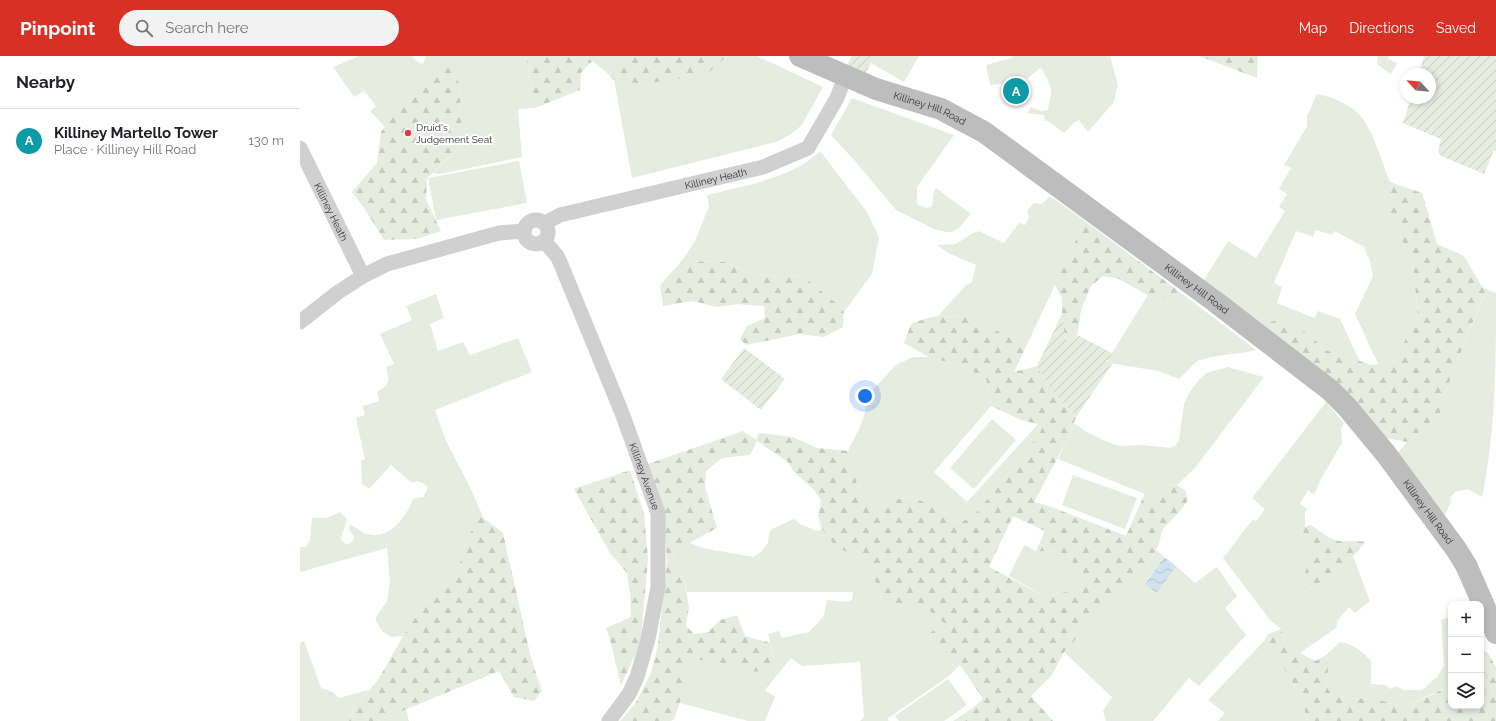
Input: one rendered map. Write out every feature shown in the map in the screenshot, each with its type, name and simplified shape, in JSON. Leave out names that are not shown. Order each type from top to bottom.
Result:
[{"type":"main road","name":"Killiney Hill Road","points":[[800,56],[845,77],[876,89],[941,109],[984,132],[1204,294],[1330,390],[1347,407],[1386,454],[1456,549],[1466,565],[1496,634]]},
{"type":"street","name":"Killiney Heath","points":[[545,223],[560,215],[763,167],[808,148],[837,98],[845,77]]},
{"type":"street","name":"Killiney Heath","points":[[300,148],[363,276]]},
{"type":"street","points":[[537,220],[545,223],[548,234],[544,241],[536,244],[531,243],[525,236],[524,231],[525,227],[532,221],[537,220]]},
{"type":"street","points":[[300,322],[337,293],[363,276],[387,264],[499,233],[524,231]]},
{"type":"street","name":"Killiney Avenue","points":[[544,241],[557,256],[563,269],[622,413],[658,513],[658,587],[648,639],[637,677],[629,694],[609,721]]},
{"type":"green space","points":[[359,56],[412,56],[418,62],[423,64],[426,56],[526,56],[535,108],[518,109],[522,157],[440,174],[433,173],[463,144],[459,85],[442,61],[398,108],[385,127],[370,111],[376,106],[364,91],[354,97],[333,67]]},
{"type":"green space","points":[[526,56],[586,56],[592,61],[581,73],[580,90],[535,108]]},
{"type":"green space","points":[[586,56],[622,56],[610,70],[606,72]]},
{"type":"green space","points":[[622,56],[727,56],[706,75],[644,84],[614,80],[606,72],[610,70]]},
{"type":"green space","points":[[727,56],[757,56],[823,87],[802,125],[791,134],[776,142],[632,178],[614,80],[644,84],[726,58]]},
{"type":"green space","points":[[852,56],[875,56],[863,77],[845,69]]},
{"type":"green space","points":[[875,56],[919,56],[904,82],[871,63]]},
{"type":"green space","points":[[1013,56],[1110,56],[1118,85],[1114,102],[1088,132],[1079,120],[1064,133],[1048,121],[1045,121],[1044,115],[1027,113],[1031,107],[1042,111],[1048,110],[1051,88],[1047,78],[1040,68],[1027,79],[1022,76],[1009,76],[1001,84],[990,85],[986,65],[1012,58]]},
{"type":"green space","points":[[1199,56],[1258,56],[1257,78]]},
{"type":"green space","points":[[1377,56],[1389,56],[1388,59],[1397,63],[1391,74],[1378,65]]},
{"type":"green space","points":[[1424,56],[1496,56],[1496,151],[1494,150],[1484,174],[1441,156],[1438,152],[1441,139],[1403,123],[1409,104],[1436,104],[1436,68],[1421,68]]},
{"type":"green space","points":[[442,61],[455,69],[459,85],[463,144],[427,178],[426,200],[441,231],[417,239],[384,240],[352,192],[377,163],[381,132],[398,108]]},
{"type":"green space","points":[[1317,94],[1333,98],[1343,103],[1352,108],[1362,118],[1372,135],[1390,182],[1379,183],[1413,267],[1418,315],[1395,361],[1378,364],[1355,314],[1373,276],[1370,261],[1364,247],[1335,231],[1332,235],[1316,230],[1313,237],[1296,231],[1274,283],[1282,287],[1277,303],[1314,318],[1318,311],[1340,319],[1360,362],[1325,350],[1310,335],[1255,325],[1201,285],[1228,241],[1256,258],[1285,211],[1279,207],[1287,194],[1279,189],[1291,168],[1284,165],[1307,126],[1307,116]]},
{"type":"green space","points":[[852,98],[954,135],[917,187],[917,201],[918,205],[927,208],[932,206],[934,191],[936,188],[971,214],[959,228],[951,232],[934,229],[896,210],[831,135]]},
{"type":"green space","points":[[820,151],[867,212],[879,237],[872,274],[844,312],[836,303],[803,276],[784,277],[754,275],[725,262],[682,261],[695,241],[709,206],[707,195],[767,180],[796,168]]},
{"type":"green space","points":[[519,161],[527,203],[436,220],[428,178]]},
{"type":"green space","points":[[1390,182],[1422,193],[1437,244],[1464,256],[1485,292],[1451,377],[1439,416],[1407,442],[1385,438],[1353,397],[1256,325],[1280,320],[1310,335],[1325,350],[1372,365],[1395,361],[1418,314],[1413,267],[1379,183]]},
{"type":"green space","points":[[1050,196],[1085,221],[1025,349],[1011,337],[995,330],[978,326],[966,317],[938,316],[966,285],[972,282],[976,265],[948,253],[937,245],[956,244],[971,234],[979,231],[1004,243],[1019,223],[1025,225],[1029,217],[1027,211],[1034,203],[1042,204]]},
{"type":"green space","points":[[1085,221],[1180,292],[1168,298],[1154,299],[1119,279],[1103,276],[1091,286],[1082,307],[1077,335],[1070,341],[1065,337],[1062,321],[1062,298],[1055,285]]},
{"type":"green space","points":[[682,261],[725,262],[754,275],[784,277],[803,276],[836,303],[844,312],[843,327],[824,337],[799,334],[746,345],[740,339],[747,326],[765,318],[764,306],[737,304],[717,307],[692,301],[663,306],[660,285]]},
{"type":"green space","points":[[1482,287],[1496,293],[1493,421],[1487,472],[1482,497],[1468,489],[1455,492],[1450,498],[1451,502],[1443,519],[1398,453],[1407,442],[1439,416],[1451,377],[1485,293]]},
{"type":"green space","points":[[1180,292],[1256,350],[1216,356],[1197,361],[1179,379],[1158,371],[1110,363],[1112,353],[1148,295],[1160,298],[1168,297]]},
{"type":"green space","points":[[436,294],[444,318],[430,324],[438,351],[463,342],[470,355],[518,338],[532,372],[435,410],[446,441],[469,485],[484,519],[466,540],[457,574],[430,597],[403,636],[391,637],[383,632],[376,621],[376,617],[387,601],[390,582],[387,548],[300,572],[300,547],[306,547],[310,541],[312,518],[327,518],[340,512],[347,519],[341,539],[345,544],[349,544],[354,537],[349,529],[350,525],[367,534],[375,535],[389,531],[401,520],[413,499],[423,497],[427,491],[426,485],[417,481],[412,483],[391,465],[369,489],[362,484],[361,460],[365,460],[356,418],[365,415],[363,406],[379,401],[377,392],[387,385],[388,382],[386,367],[394,364],[380,334],[412,320],[406,306]]},
{"type":"green space","points":[[1062,314],[1065,338],[1070,341],[1077,335],[1112,353],[1110,363],[1112,364],[1076,417],[1048,386],[1037,366]]},
{"type":"green space","points":[[938,316],[966,317],[978,326],[995,330],[1011,337],[1025,349],[1014,372],[1037,366],[1048,386],[1076,417],[1068,438],[1034,502],[1049,506],[1126,536],[1145,493],[1155,498],[1165,486],[1177,485],[1185,490],[1188,500],[1163,529],[1158,546],[1145,570],[1095,618],[1064,652],[1052,675],[1031,696],[1053,721],[965,721],[976,709],[974,707],[983,699],[960,665],[933,645],[930,633],[944,623],[925,607],[891,607],[879,610],[881,592],[865,561],[835,546],[822,529],[818,516],[821,500],[813,489],[793,471],[788,462],[757,441],[750,455],[722,458],[706,471],[705,487],[717,528],[687,544],[673,547],[674,569],[684,579],[689,607],[686,626],[694,634],[708,632],[720,620],[737,615],[745,636],[770,643],[775,661],[763,672],[747,671],[714,661],[684,659],[684,691],[674,719],[671,721],[620,721],[635,704],[651,673],[658,645],[667,562],[664,513],[648,464],[743,431],[756,440],[759,433],[793,437],[817,448],[848,451],[861,498],[884,507],[895,500],[912,496],[962,522],[976,513],[1024,455],[1042,429],[1038,424],[1021,420],[991,406],[986,378],[961,366],[929,357],[904,343],[911,324],[927,318]],"holes":[[[1013,516],[1045,531],[1036,551],[1059,552],[1072,560],[1083,589],[1044,596],[989,567]]]},
{"type":"green space","points":[[744,348],[785,379],[761,410],[721,379]]},
{"type":"green space","points":[[913,357],[929,357],[961,366],[986,378],[991,406],[934,472],[967,502],[1038,424],[1042,429],[1024,455],[976,513],[962,522],[912,496],[895,500],[884,507],[861,498],[848,451],[858,432],[863,418],[866,397],[896,365]]},
{"type":"green space","points":[[1228,367],[1264,377],[1195,468],[1177,485],[1165,486],[1155,498],[1058,459],[1074,423],[1087,432],[1119,446],[1141,445],[1170,448],[1175,446],[1179,440],[1184,404],[1189,393],[1206,373]]},
{"type":"green space","points":[[1326,402],[1344,423],[1341,428],[1342,443],[1322,477],[1314,495],[1308,490],[1300,504],[1307,509],[1305,513],[1305,527],[1301,528],[1311,546],[1306,570],[1300,586],[1308,589],[1334,575],[1353,556],[1370,601],[1355,613],[1349,607],[1338,620],[1336,628],[1300,653],[1287,646],[1281,629],[1270,620],[1223,558],[1253,519],[1256,521],[1265,509],[1252,498]]},
{"type":"green space","points":[[992,419],[1016,440],[974,489],[950,468]]},
{"type":"green space","points":[[630,470],[644,513],[648,559],[641,637],[635,655],[621,685],[613,649],[606,628],[631,617],[627,573],[610,553],[574,489]]},
{"type":"green space","points":[[1073,475],[1137,498],[1125,529],[1062,505]]},
{"type":"green space","points":[[481,516],[503,533],[531,658],[542,691],[534,701],[514,697],[499,671],[378,721],[349,721],[354,708],[378,680],[403,636],[430,597],[457,574],[466,540]]},
{"type":"green space","points":[[794,519],[800,524],[817,531],[822,529],[836,546],[865,561],[881,592],[879,610],[891,607],[925,607],[944,623],[930,633],[933,645],[960,665],[949,676],[887,719],[889,721],[860,721],[864,717],[860,662],[802,666],[791,658],[765,690],[775,697],[765,721],[748,721],[680,703],[684,691],[683,658],[714,661],[747,671],[775,660],[768,634],[779,631],[782,638],[809,632],[824,616],[827,600],[846,602],[852,600],[853,592],[687,592],[684,579],[674,569],[673,547],[690,543],[703,548],[753,557],[761,552],[768,543],[769,533],[772,529]]},
{"type":"green space","points":[[1311,525],[1335,540],[1365,542],[1334,575],[1308,589],[1300,586],[1306,570],[1311,546],[1301,528]]},
{"type":"green space","points":[[1024,545],[1036,551],[1059,552],[1072,560],[1083,589],[1044,596],[1009,576]]},
{"type":"green space","points":[[1156,550],[1164,557],[1145,583],[1157,592],[1176,566],[1195,583],[1217,567],[1237,596],[1225,608],[1246,635],[1199,686],[1189,678],[1153,721],[1106,721],[1103,711],[1112,697],[1064,652],[1095,618],[1145,570]]},
{"type":"green space","points":[[1448,618],[1448,686],[1403,707],[1376,699],[1349,698],[1331,694],[1326,685],[1329,663],[1325,656],[1340,642],[1357,648],[1371,661],[1371,684],[1386,685],[1390,689],[1396,686],[1404,690],[1422,690],[1438,676],[1444,665],[1441,620]]},
{"type":"green space","points":[[1281,629],[1287,646],[1315,661],[1325,656],[1329,663],[1326,685],[1331,694],[1349,698],[1376,699],[1403,707],[1448,686],[1448,709],[1484,709],[1484,652],[1488,653],[1496,667],[1496,721],[1307,721],[1302,698],[1277,657],[1264,641],[1268,634]]},
{"type":"green space","points":[[304,641],[321,688],[333,692],[339,698],[369,690],[354,708],[349,721],[300,721],[300,643]]},
{"type":"green space","points":[[1264,641],[1277,657],[1302,698],[1307,721],[1218,721],[1225,713],[1208,700]]},
{"type":"green space","points":[[948,679],[967,705],[944,721],[899,721],[895,716]]},
{"type":"green space","points":[[974,707],[976,709],[965,721],[953,721]]},
{"type":"green space","points":[[406,709],[409,721],[378,721]]},
{"type":"water","points":[[1164,557],[1176,566],[1157,593],[1145,584]]},
{"type":"place","name":"Killiney Martello Tower","points":[[1016,91]]},
{"type":"place","name":"Druid's Judgement Seat","points":[[408,133]]}]
